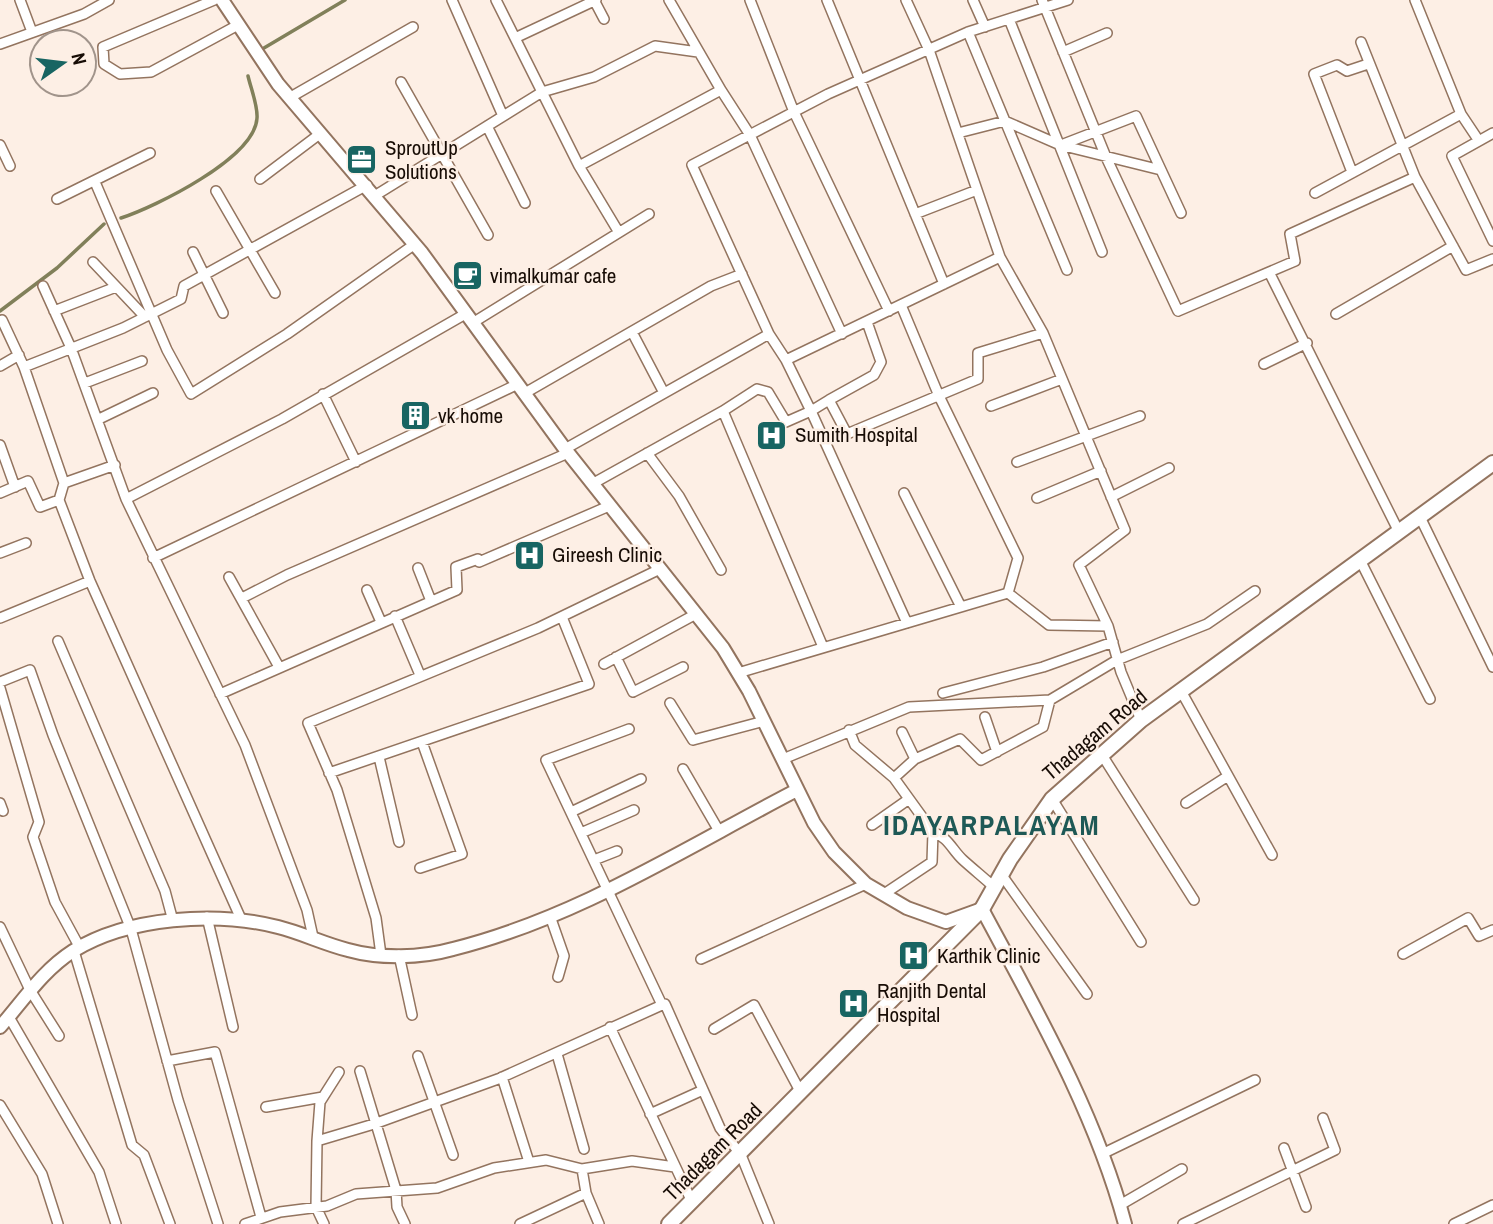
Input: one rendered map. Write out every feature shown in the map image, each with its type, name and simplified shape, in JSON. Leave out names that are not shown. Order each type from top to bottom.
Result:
[{"type":"main road","points":[[222,0],[289,98],[415,244],[566,451],[696,614],[738,673],[814,822],[834,852],[866,884],[907,908],[946,922],[982,909],[1045,1028],[1102,1154],[1125,1224]]},
{"type":"main road","name":"Thadagam Road","points":[[669,1224],[741,1155],[982,909],[1052,799],[1141,720],[1493,463]]},
{"type":"main road","points":[[4,1022],[30,990],[77,949],[131,929],[173,921],[207,917],[241,919],[313,937],[349,951],[381,955],[418,956],[453,950],[551,916],[609,892],[797,790]]},
{"type":"street","points":[[20,0],[30,28]]},
{"type":"street","points":[[43,28],[84,13],[109,0]]},
{"type":"street","points":[[214,0],[103,47],[104,64],[120,74],[151,72],[238,25]]},
{"type":"street","points":[[452,0],[503,116]]},
{"type":"street","points":[[496,0],[579,166],[618,231]]},
{"type":"street","points":[[515,38],[595,0],[604,19]]},
{"type":"street","points":[[669,0],[750,135],[842,334]]},
{"type":"street","points":[[750,0],[794,112],[889,311]]},
{"type":"street","points":[[827,0],[944,284]]},
{"type":"street","points":[[906,0],[929,50],[1000,257],[1043,333],[1125,530],[1079,565],[1108,625],[1117,660],[1141,720]]},
{"type":"street","points":[[974,0],[985,27]]},
{"type":"street","points":[[907,623],[811,411],[786,360],[769,334],[692,165],[860,80],[968,32],[1009,19],[1043,4],[1068,0]]},
{"type":"street","points":[[1415,0],[1461,114],[1479,141]]},
{"type":"street","points":[[1043,4],[1106,157],[1178,311],[1270,274],[1294,261],[1290,233],[1415,177]]},
{"type":"street","points":[[1009,19],[1102,252]]},
{"type":"street","points":[[289,98],[413,26]]},
{"type":"street","points":[[968,32],[1067,270]]},
{"type":"street","points":[[1063,52],[1107,33]]},
{"type":"street","points":[[0,44],[28,34]]},
{"type":"street","points":[[1361,42],[1415,177],[1466,270],[1493,258]]},
{"type":"street","points":[[24,367],[181,299],[184,286],[442,154],[542,92],[594,77],[655,46],[698,51]]},
{"type":"street","points":[[1352,172],[1314,74],[1337,65],[1347,71],[1368,64]]},
{"type":"street","points":[[401,82],[488,235]]},
{"type":"street","points":[[579,166],[722,90]]},
{"type":"street","points":[[1315,192],[1461,114]]},
{"type":"street","points":[[1060,145],[1136,116],[1181,213]]},
{"type":"street","points":[[958,133],[1005,121],[1060,145],[1161,170]]},
{"type":"street","points":[[487,127],[525,203]]},
{"type":"street","points":[[1493,133],[1452,156],[1490,228],[1493,241]]},
{"type":"street","points":[[260,179],[321,134]]},
{"type":"street","points":[[0,145],[10,166]]},
{"type":"street","points":[[57,199],[150,153]]},
{"type":"street","points":[[95,182],[149,315],[191,394],[287,334],[415,244]]},
{"type":"street","points":[[915,214],[977,190]]},
{"type":"street","points":[[216,191],[275,293]]},
{"type":"street","points":[[126,499],[471,318],[649,214]]},
{"type":"street","points":[[1336,314],[1453,246]]},
{"type":"street","points":[[193,252],[223,313]]},
{"type":"street","points":[[786,360],[1000,257]]},
{"type":"street","points":[[93,262],[116,287],[149,315]]},
{"type":"street","points":[[153,558],[251,508],[522,389],[632,332],[711,286],[742,274]]},
{"type":"street","points":[[1270,274],[1399,532]]},
{"type":"street","points":[[43,286],[85,383],[126,499],[220,694],[275,819],[307,910],[313,937]]},
{"type":"street","points":[[54,311],[116,287]]},
{"type":"street","points":[[901,305],[939,396],[1018,558],[1008,593]]},
{"type":"street","points":[[2,320],[24,367],[64,483],[59,500],[90,581],[241,919]]},
{"type":"street","points":[[592,484],[723,411],[757,389],[768,392],[786,422],[874,375],[881,362],[867,322]]},
{"type":"street","points":[[632,332],[664,393]]},
{"type":"street","points":[[829,400],[847,434],[978,379],[978,353],[1043,333]]},
{"type":"street","points":[[242,598],[287,575],[566,451],[769,334]]},
{"type":"street","points":[[1264,365],[1307,344]]},
{"type":"street","points":[[0,366],[19,355]]},
{"type":"street","points":[[85,383],[142,360]]},
{"type":"street","points":[[991,406],[1062,379]]},
{"type":"street","points":[[99,419],[153,393]]},
{"type":"street","points":[[323,394],[356,462]]},
{"type":"street","points":[[723,411],[823,648]]},
{"type":"street","points":[[1017,462],[1140,416]]},
{"type":"street","points":[[0,446],[15,486]]},
{"type":"street","points":[[647,453],[679,496],[720,570]]},
{"type":"street","points":[[64,483],[115,466]]},
{"type":"street","points":[[1111,497],[1168,468]]},
{"type":"street","points":[[1037,498],[1101,471]]},
{"type":"street","points":[[0,493],[28,481],[40,507],[59,500]]},
{"type":"street","points":[[904,492],[961,607]]},
{"type":"street","points":[[220,694],[457,590],[456,567],[478,559],[479,562],[609,506]]},
{"type":"street","points":[[1420,516],[1493,667]]},
{"type":"street","points":[[0,553],[26,542]]},
{"type":"street","points":[[1360,560],[1430,699]]},
{"type":"street","points":[[418,568],[431,601]]},
{"type":"street","points":[[381,955],[376,918],[329,774],[308,723],[562,617],[660,569]]},
{"type":"street","points":[[229,577],[279,667]]},
{"type":"street","points":[[0,618],[90,581]]},
{"type":"street","points":[[366,590],[381,622]]},
{"type":"street","points":[[783,759],[909,707],[1050,701],[1117,660],[1207,624],[1255,592]]},
{"type":"street","points":[[738,673],[1008,593]]},
{"type":"street","points":[[1008,593],[1049,625],[1108,625]]},
{"type":"street","points":[[604,664],[696,614]]},
{"type":"street","points":[[395,616],[419,675]]},
{"type":"street","points":[[329,774],[589,684],[562,617]]},
{"type":"street","points":[[58,641],[165,891],[173,921]]},
{"type":"street","points":[[943,693],[1042,667],[1113,642]]},
{"type":"street","points":[[616,657],[633,692],[683,667]]},
{"type":"street","points":[[0,682],[30,670],[53,735],[131,929],[167,1061],[218,1224]]},
{"type":"street","points":[[0,688],[39,822],[33,837],[55,902],[77,949],[132,1145],[144,1154],[170,1224]]},
{"type":"street","points":[[1181,691],[1272,855]]},
{"type":"street","points":[[894,778],[915,759],[960,739],[981,760],[1043,727],[1050,701]]},
{"type":"street","points":[[670,703],[693,740],[764,721]]},
{"type":"street","points":[[985,717],[997,752]]},
{"type":"street","points":[[629,729],[546,760],[662,1006]]},
{"type":"street","points":[[849,730],[855,745],[894,778],[933,832],[942,835],[956,849],[959,857],[998,881],[1087,994]]},
{"type":"street","points":[[902,732],[915,759]]},
{"type":"street","points":[[420,869],[462,854],[422,742]]},
{"type":"street","points":[[1102,755],[1194,900]]},
{"type":"street","points":[[379,757],[399,842]]},
{"type":"street","points":[[683,769],[719,831]]},
{"type":"street","points":[[1186,803],[1228,776]]},
{"type":"street","points":[[571,812],[642,779]]},
{"type":"street","points":[[872,825],[909,799]]},
{"type":"street","points":[[1052,799],[1141,942]]},
{"type":"street","points":[[581,833],[634,810]]},
{"type":"street","points":[[884,894],[932,862],[933,832]]},
{"type":"street","points":[[594,860],[618,851]]},
{"type":"street","points":[[701,959],[866,884]]},
{"type":"street","points":[[551,916],[564,956],[558,977]]},
{"type":"street","points":[[207,917],[233,1027]]},
{"type":"street","points":[[1403,954],[1468,918],[1479,936],[1493,930]]},
{"type":"street","points":[[0,927],[30,990],[60,1036]]},
{"type":"street","points":[[399,955],[412,1015]]},
{"type":"street","points":[[317,1141],[374,1124],[502,1077],[665,1004],[720,1128],[741,1155],[769,1224]]},
{"type":"street","points":[[714,1029],[754,1005],[801,1093]]},
{"type":"street","points":[[4,1022],[99,1172],[116,1224]]},
{"type":"street","points":[[610,1027],[692,1202]]},
{"type":"street","points":[[167,1061],[215,1052],[261,1217]]},
{"type":"street","points":[[557,1054],[584,1149]]},
{"type":"street","points":[[418,1056],[453,1155]]},
{"type":"street","points":[[360,1071],[374,1124],[397,1190],[397,1207],[405,1224]]},
{"type":"street","points":[[324,1224],[316,1207],[317,1141],[323,1097],[339,1072]]},
{"type":"street","points":[[502,1077],[529,1162]]},
{"type":"street","points":[[1102,1154],[1255,1080]]},
{"type":"street","points":[[650,1114],[703,1090]]},
{"type":"street","points":[[266,1107],[323,1097]]},
{"type":"street","points":[[0,1105],[42,1174],[58,1224]]},
{"type":"street","points":[[1183,1224],[1335,1150],[1323,1118]]},
{"type":"street","points":[[1284,1148],[1306,1206]]},
{"type":"street","points":[[245,1224],[261,1217],[316,1207],[356,1194],[438,1188],[494,1168],[529,1162],[546,1160],[582,1169],[632,1161],[675,1167]]},
{"type":"street","points":[[582,1169],[586,1193],[599,1224]]},
{"type":"street","points":[[1120,1205],[1182,1169]]},
{"type":"street","points":[[520,1224],[586,1193]]},
{"type":"street","points":[[1454,1224],[1493,1205]]},
{"type":"street","points":[[1475,1214],[1479,1224]]},
{"type":"waterway","points":[[264,48],[345,0]]},
{"type":"waterway","points":[[121,218],[201,179],[240,149],[252,133],[257,118],[248,76]]},
{"type":"waterway","points":[[0,311],[57,268],[104,224]]},
{"type":"place","name":"SproutUp Solutions","points":[[362,160]]},
{"type":"place","name":"vimalkumar cafe","points":[[467,276]]},
{"type":"place","name":"vk home","points":[[415,416]]},
{"type":"place","name":"Sumith Hospital","points":[[772,435]]},
{"type":"place","name":"Gireesh Clinic","points":[[529,555]]},
{"type":"place","name":"Karthik Clinic","points":[[914,956]]},
{"type":"place","name":"Ranjith Dental Hospital","points":[[854,1003]]},
{"type":"district","name":"IDAYARPALAYAM","points":[[992,825]]}]
